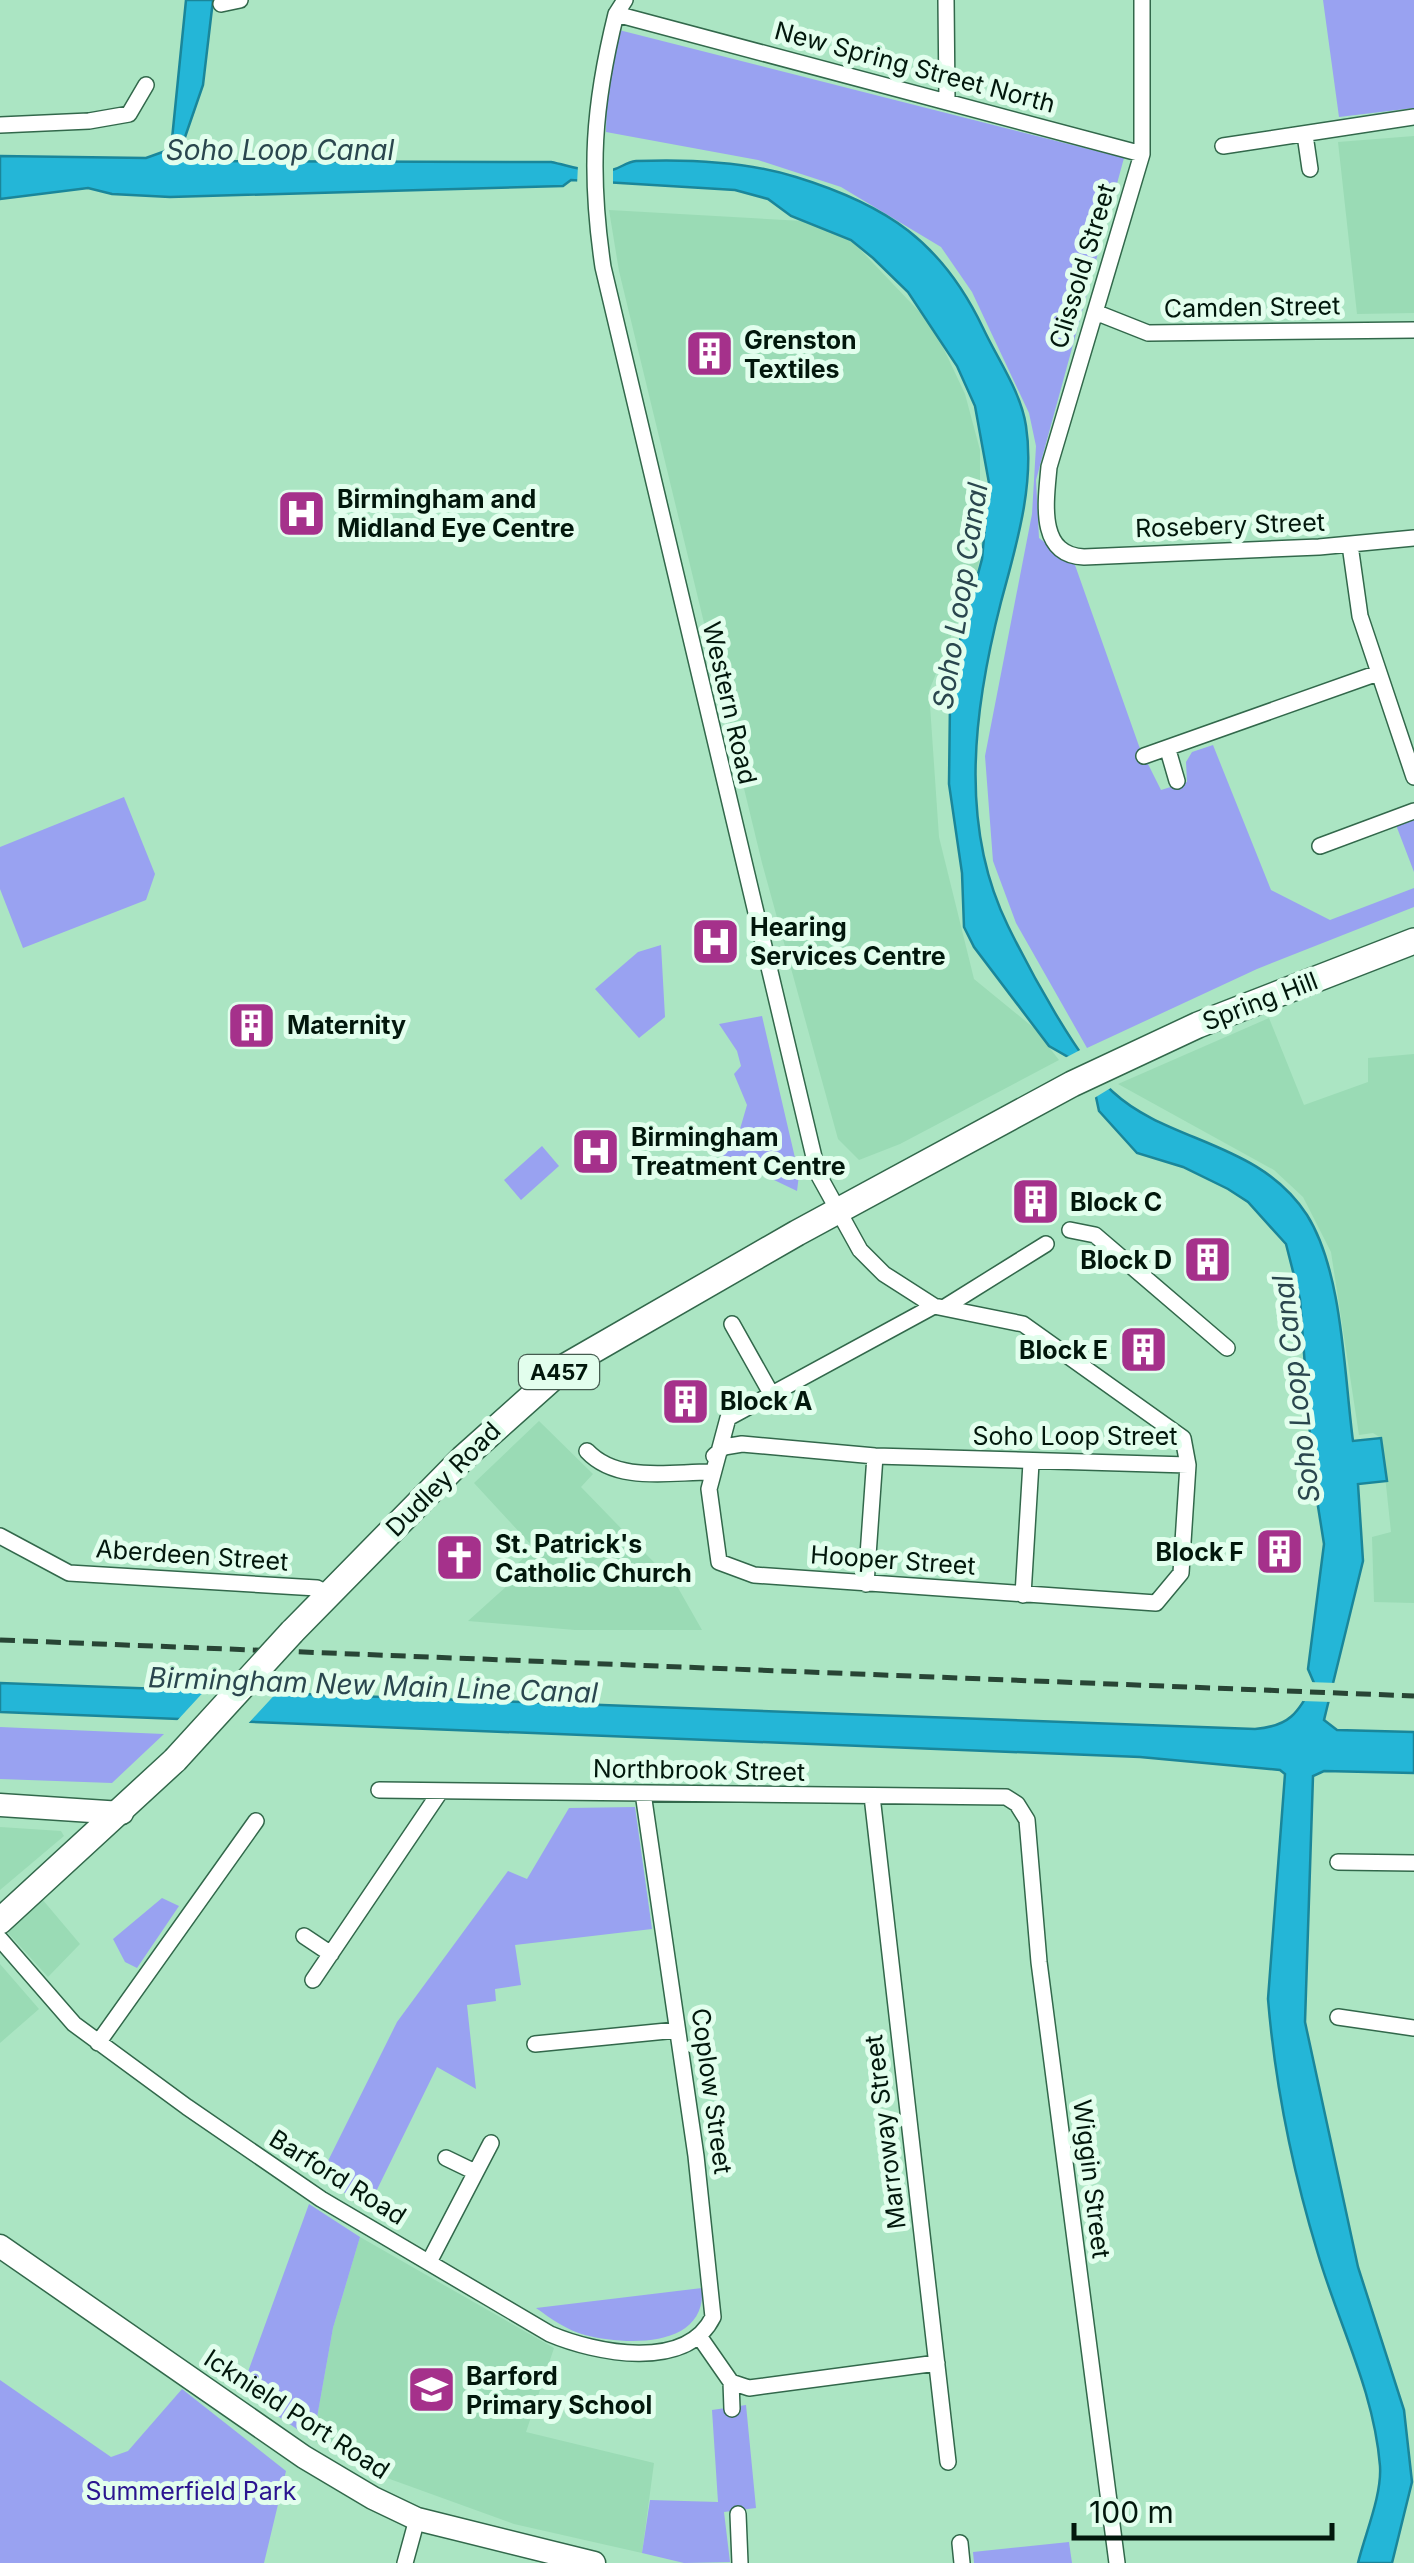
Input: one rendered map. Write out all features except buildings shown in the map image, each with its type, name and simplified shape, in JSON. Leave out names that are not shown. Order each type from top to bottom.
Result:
[{"type":"main road","name":"Spring Hill","points":[[1072,1084],[1198,1024],[1414,941]]},
{"type":"main road","name":"Dudley Road","points":[[0,1921],[122,1813],[292,1632],[476,1446],[566,1366],[835,1212],[1072,1084]]},
{"type":"main road","points":[[0,1805],[122,1813]]},
{"type":"main road","name":"Icknield Port Road","points":[[0,2246],[304,2456],[416,2519],[594,2563]]},
{"type":"street","points":[[221,4],[240,0]]},
{"type":"street","points":[[946,0],[947,100]]},
{"type":"street","name":"Clissold Street","points":[[1053,543],[1046,515],[1048,466],[1142,154],[1142,0]]},
{"type":"street","name":"New Spring Street North","points":[[620,7],[1142,154]]},
{"type":"street","name":"Western Road","points":[[620,7],[598,90],[595,131],[594,202],[603,267],[818,1174],[835,1212],[860,1250],[884,1274],[939,1307]]},
{"type":"street","points":[[0,125],[89,121],[129,114],[146,85]]},
{"type":"street","points":[[129,114],[142,127]]},
{"type":"street","points":[[1223,146],[1414,117]]},
{"type":"street","points":[[1305,135],[1310,169]]},
{"type":"street","name":"Camden Street","points":[[1095,312],[1148,333],[1414,330]]},
{"type":"street","name":"Rosebery Street","points":[[1053,543],[1068,556],[1350,545],[1414,538]]},
{"type":"street","points":[[1350,545],[1360,616],[1414,777]]},
{"type":"street","points":[[1144,756],[1378,672]]},
{"type":"street","points":[[1168,750],[1177,781]]},
{"type":"street","points":[[1320,846],[1414,811]]},
{"type":"street","points":[[1070,1230],[1096,1235],[1227,1348]]},
{"type":"street","points":[[587,1451],[601,1466],[625,1472],[712,1464],[728,1418],[939,1307],[1046,1244]]},
{"type":"street","name":"Soho Loop Street","points":[[712,1464],[724,1447],[742,1444],[875,1456],[1188,1465],[1183,1438],[1023,1324],[939,1307]]},
{"type":"street","points":[[732,1324],[773,1397]]},
{"type":"street","points":[[866,1584],[875,1456]]},
{"type":"street","points":[[1022,1595],[1031,1463]]},
{"type":"street","name":"Hooper Street","points":[[712,1464],[719,1562],[754,1574],[1156,1602],[1180,1573],[1188,1465]]},
{"type":"street","name":"Aberdeen Street","points":[[0,1536],[69,1572],[227,1580],[316,1588],[329,1594]]},
{"type":"street","name":"Northbrook Street","points":[[379,1790],[1006,1798],[1017,1804]]},
{"type":"street","points":[[313,1980],[440,1792]]},
{"type":"street","name":"Coplow Street","points":[[643,1793],[713,2317],[699,2336]]},
{"type":"street","name":"Marroway Street","points":[[872,1796],[948,2462]]},
{"type":"street","name":"Wiggin Street","points":[[1017,1804],[1027,1820],[1039,1962],[1117,2563]]},
{"type":"street","points":[[98,2043],[256,1821]]},
{"type":"street","points":[[1338,1862],[1414,1862]]},
{"type":"street","points":[[304,1936],[330,1954]]},
{"type":"street","name":"Barford Road","points":[[0,1939],[74,2024],[98,2043],[321,2200],[550,2334],[581,2348],[624,2353],[689,2344],[699,2336]]},
{"type":"street","points":[[1338,2017],[1414,2028]]},
{"type":"street","points":[[535,2044],[677,2030]]},
{"type":"street","points":[[429,2262],[491,2143]]},
{"type":"street","points":[[446,2158],[475,2172]]},
{"type":"street","points":[[699,2336],[731,2382],[732,2409]]},
{"type":"street","points":[[731,2382],[749,2388],[937,2363]]},
{"type":"street","points":[[738,2514],[740,2563]]},
{"type":"street","points":[[405,2563],[416,2519]]},
{"type":"street","points":[[960,2543],[962,2563]]},
{"type":"shaded area","points":[[186,0],[213,0],[203,85],[184,140],[185,149],[199,161],[551,162],[596,171],[636,161],[676,161],[738,165],[796,177],[884,214],[930,250],[967,298],[1014,388],[1026,426],[1026,493],[991,642],[978,724],[976,766],[982,848],[992,887],[1028,966],[1056,1014],[1085,1059],[1113,1092],[1135,1109],[1264,1172],[1307,1215],[1319,1238],[1335,1294],[1353,1441],[1381,1438],[1387,1481],[1358,1484],[1363,1561],[1324,1720],[1337,1730],[1414,1732],[1414,1773],[1324,1771],[1313,1776],[1305,2022],[1358,2267],[1404,2410],[1412,2482],[1392,2563],[1358,2563],[1378,2489],[1376,2438],[1363,2385],[1309,2223],[1275,2063],[1268,1999],[1285,1774],[1280,1770],[1140,1757],[0,1712],[0,1683],[1255,1729],[1285,1721],[1303,1703],[1314,1683],[1308,1669],[1324,1544],[1313,1475],[1300,1299],[1286,1244],[1248,1202],[1228,1189],[1183,1167],[1137,1153],[1099,1111],[1096,1097],[1068,1057],[1049,1046],[974,947],[964,927],[962,873],[949,784],[950,703],[953,666],[982,559],[989,483],[975,406],[957,366],[908,292],[851,240],[791,216],[768,199],[735,190],[571,180],[563,186],[170,197],[112,194],[88,188],[0,199],[0,156],[146,158],[171,149]]},
{"type":"shaded area","points":[[1414,136],[1414,313],[1357,314],[1338,142]]},
{"type":"shaded area","points":[[609,210],[803,221],[853,242],[933,326],[965,394],[980,450],[980,556],[970,613],[958,619],[929,691],[939,837],[974,979],[1034,1028],[1059,1060],[900,1144],[859,1160],[838,1139],[762,863],[619,271]]},
{"type":"shaded area","points":[[1269,1018],[1304,1105],[1368,1082],[1368,1058],[1414,1054],[1414,1603],[1374,1602],[1372,1537],[1391,1532],[1381,1438],[1373,1433],[1359,1435],[1331,1252],[1303,1197],[1274,1170],[1118,1084]]},
{"type":"shaded area","points":[[539,1421],[593,1474],[581,1487],[677,1586],[702,1630],[575,1630],[468,1621],[508,1585],[502,1578],[534,1548],[474,1483]]},
{"type":"shaded area","points":[[0,1827],[61,1831],[64,1836],[0,1890]]},
{"type":"shaded area","points":[[42,1899],[80,1944],[48,1977],[8,1933]]},
{"type":"shaded area","points":[[0,1964],[39,2009],[0,2043]]},
{"type":"shaded area","name":"Barford Primary School","points":[[360,2237],[554,2348],[526,2432],[654,2463],[642,2553],[514,2524],[387,2478],[313,2440],[333,2328]]},
{"type":"green space","points":[[1323,0],[1414,0],[1414,108],[1339,117]]},
{"type":"green space","points":[[619,30],[1124,158],[1036,480],[1039,538],[1075,565],[1139,746],[1161,790],[1187,782],[1186,762],[1192,752],[1213,745],[1271,890],[1330,920],[1414,888],[1414,907],[1257,969],[1087,1048],[1016,923],[993,861],[985,756],[1032,514],[1036,446],[1029,413],[972,292],[941,247],[841,187],[758,160],[606,132],[607,84]]},
{"type":"green space","points":[[124,797],[155,874],[146,900],[23,948],[0,889],[0,847]]},
{"type":"green space","points":[[1414,821],[1414,872],[1396,825]]},
{"type":"green space","points":[[661,945],[665,1017],[639,1038],[595,989],[638,952]]},
{"type":"green space","points":[[762,1016],[799,1175],[797,1191],[716,1152],[740,1129],[747,1105],[734,1074],[741,1066],[737,1051],[719,1024]]},
{"type":"green space","points":[[542,1146],[559,1166],[521,1200],[504,1180]]},
{"type":"green space","points":[[0,1727],[164,1734],[112,1783],[0,1779]]},
{"type":"green space","points":[[635,1807],[652,1929],[515,1945],[521,1985],[495,1989],[496,2001],[467,2005],[476,2089],[437,2067],[368,2208],[320,2177],[397,2022],[508,1871],[527,1879],[569,1808]]},
{"type":"green space","points":[[162,1898],[179,1906],[137,1968],[125,1962],[113,1939]]},
{"type":"green space","points":[[309,2204],[360,2237],[333,2328],[313,2440],[241,2391]]},
{"type":"green space","points":[[702,2288],[700,2308],[692,2322],[679,2332],[642,2341],[579,2333],[536,2308]]},
{"type":"green space","name":"Summerfield Park","points":[[0,2380],[111,2457],[128,2451],[182,2389],[286,2471],[264,2563],[0,2563]]},
{"type":"green space","points":[[746,2405],[756,2508],[724,2512],[730,2562],[684,2563],[642,2553],[650,2500],[718,2502],[712,2410]]},
{"type":"green space","points":[[1069,2542],[1072,2563],[974,2563],[973,2552]]},
{"type":"pier","points":[[578,165],[613,165],[613,187],[577,185]]},
{"type":"pier","points":[[1084,1048],[1114,1086],[1091,1100],[1063,1059]]},
{"type":"pier","points":[[1308,1682],[1337,1683],[1332,1702],[1302,1701]]},
{"type":"pier","points":[[209,1686],[281,1688],[245,1727],[174,1724]]},
{"type":"railway","points":[[0,1640],[1414,1696]]},
{"type":"place","name":"Grenston Textiles","points":[[709,354]]},
{"type":"place","name":"Birmingham and Midland Eye Centre","points":[[302,513]]},
{"type":"place","name":"Hearing Services Centre","points":[[715,941]]},
{"type":"place","name":"Maternity","points":[[252,1025]]},
{"type":"place","name":"Birmingham Treatment Centre","points":[[596,1151]]},
{"type":"place","name":"Block C","points":[[1035,1202]]},
{"type":"place","name":"Block D","points":[[1207,1260]]},
{"type":"place","name":"Block E","points":[[1143,1350]]},
{"type":"place","name":"Block A","points":[[685,1401]]},
{"type":"place","name":"Block F","points":[[1279,1552]]},
{"type":"place","name":"St. Patrick's Catholic Church","points":[[460,1558]]},
{"type":"place","name":"Barford Primary School","points":[[431,2390]]},
{"type":"water label","name":"Soho Loop Canal","points":[[280,150]]},
{"type":"water label","name":"Soho Loop Canal","points":[[960,596]]},
{"type":"water label","name":"Soho Loop Canal","points":[[1296,1389]]},
{"type":"water label","name":"Birmingham New Main Line Canal","points":[[373,1685]]}]
